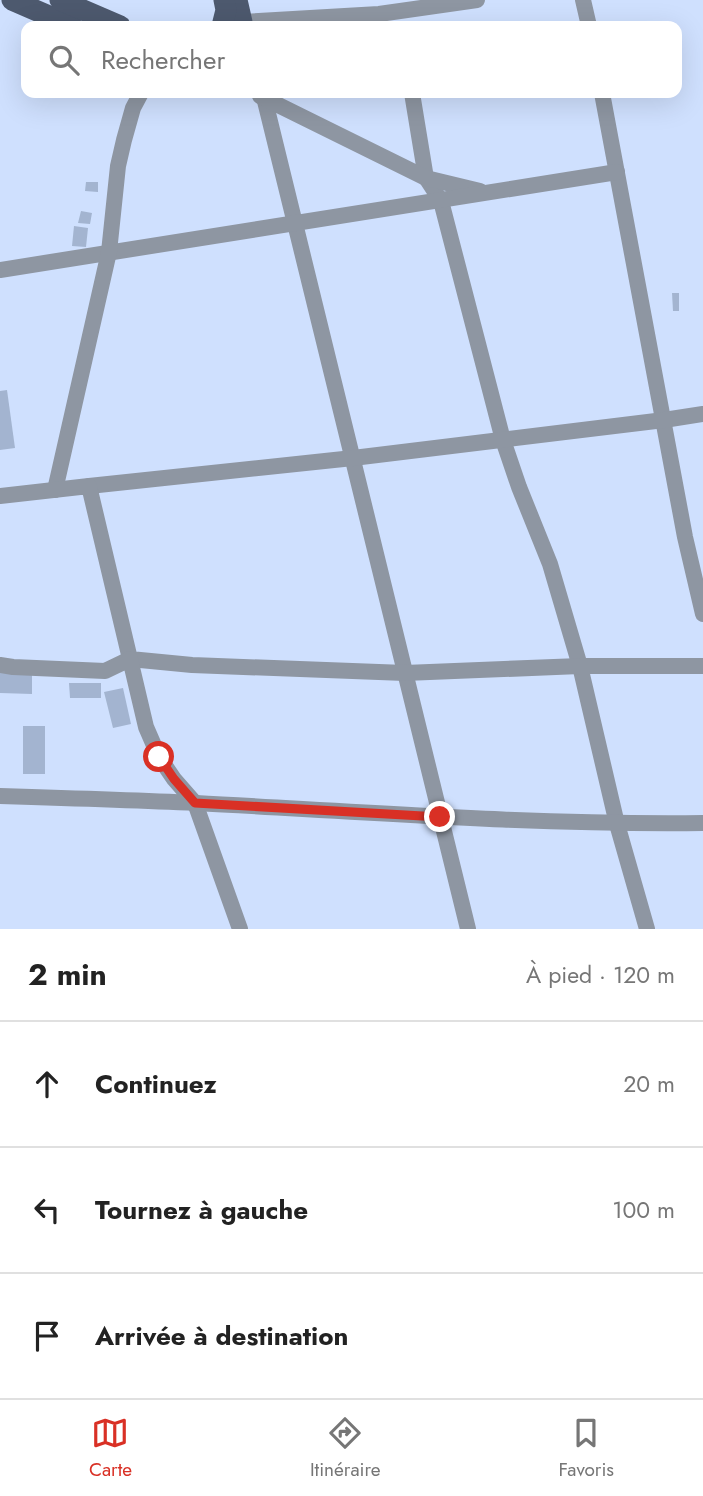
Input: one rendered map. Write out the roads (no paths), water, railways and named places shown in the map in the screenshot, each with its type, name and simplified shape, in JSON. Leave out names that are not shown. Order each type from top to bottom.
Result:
[{"type":"main road","points":[[12,0],[60,21]]},
{"type":"main road","points":[[60,0],[108,21]]},
{"type":"main road","points":[[224,0],[226,10],[234,21]]},
{"type":"main road","points":[[237,0],[237,21]]},
{"type":"street","points":[[268,21],[377,7],[400,19],[477,0]]},
{"type":"street","points":[[583,0],[588,21]]},
{"type":"street","points":[[55,490],[109,252],[121,153],[138,98]]},
{"type":"street","points":[[261,98],[353,458],[468,929]]},
{"type":"street","points":[[266,98],[426,178],[489,193]]},
{"type":"street","points":[[413,98],[426,178],[441,201],[503,440],[550,564],[580,666],[617,824],[647,929]]},
{"type":"street","points":[[603,98],[685,537],[703,614]]},
{"type":"street","points":[[0,270],[618,172]]},
{"type":"street","points":[[0,496],[353,458],[703,414]]},
{"type":"street","points":[[89,486],[146,727],[159,757],[195,803],[240,929]]},
{"type":"street","points":[[0,665],[105,671],[130,659],[191,665],[405,673],[580,666],[703,666]]},
{"type":"street","points":[[0,796],[617,824],[703,823]]}]
